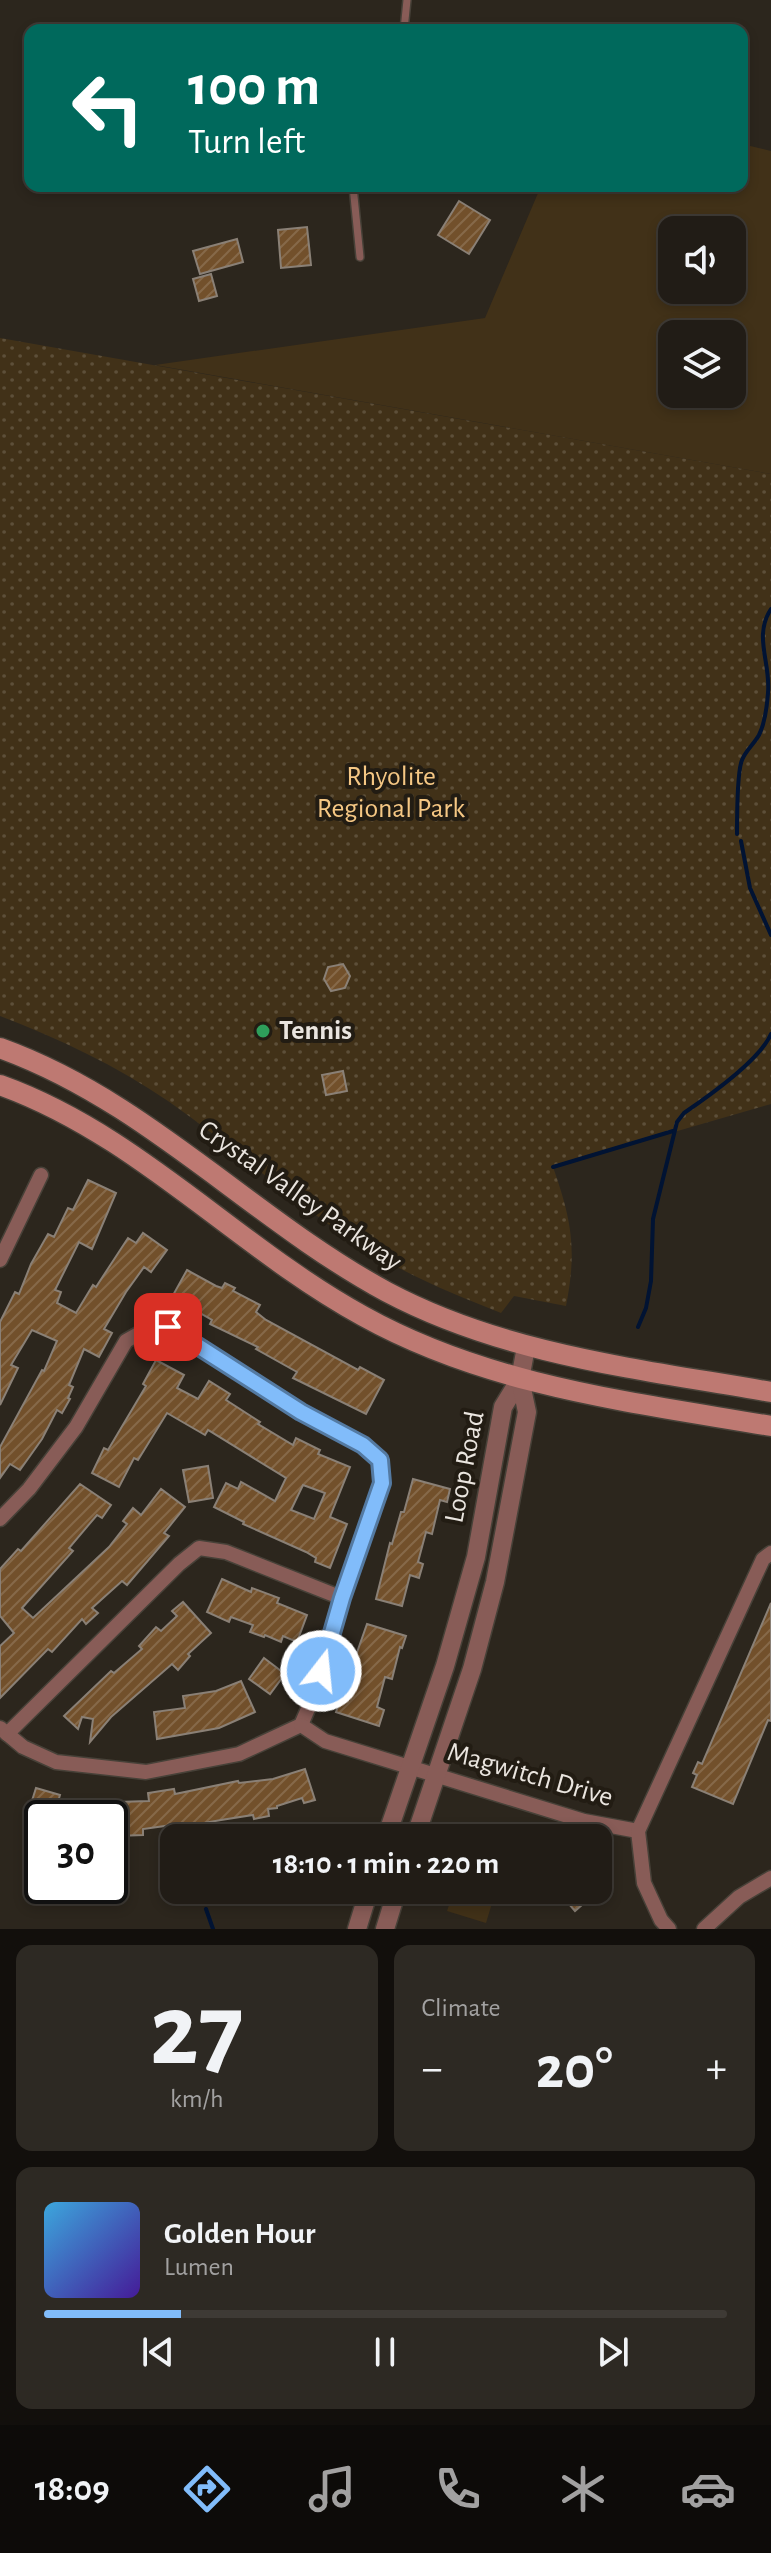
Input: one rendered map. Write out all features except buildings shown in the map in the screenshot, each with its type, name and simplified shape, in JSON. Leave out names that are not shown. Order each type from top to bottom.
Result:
[{"type":"main road","name":"Crystal Valley Parkway","points":[[0,1048],[54,1069],[123,1108],[303,1238],[386,1291],[481,1333],[526,1347],[771,1392]]},
{"type":"main road","points":[[0,1085],[39,1101],[105,1138],[301,1278],[362,1316],[433,1350],[573,1393],[771,1426]]},
{"type":"street","points":[[0,1260],[41,1175]]},
{"type":"street","points":[[0,1519],[29,1489],[76,1427],[126,1341],[147,1329],[168,1327],[301,1412],[363,1445],[380,1460],[382,1483],[342,1598],[314,1695],[301,1725],[239,1754],[146,1772],[56,1762],[23,1747],[4,1731],[199,1548],[226,1552],[342,1598]]},
{"type":"street","points":[[520,1379],[526,1347]]},
{"type":"street","name":"Loop Road","points":[[391,1824],[445,1666],[476,1557],[503,1407],[520,1379]]},
{"type":"street","name":"Loop Road","points":[[420,1824],[472,1669],[495,1582],[527,1412],[520,1379]]},
{"type":"street","points":[[669,1929],[661,1920],[644,1883],[638,1831],[763,1559],[771,1553]]},
{"type":"street","name":"Magwitch Drive","points":[[301,1725],[325,1741],[584,1821],[638,1831]]},
{"type":"street","points":[[704,1929],[739,1897],[771,1878]]},
{"type":"street","points":[[357,1929],[365,1904]]},
{"type":"street","points":[[385,1929],[393,1904]]},
{"type":"lane","points":[[405,24],[407,0]]},
{"type":"lane","points":[[354,192],[360,257]]},
{"type":"green space","points":[[748,145],[771,151],[771,474],[155,365],[485,318],[538,192],[748,192]]},
{"type":"green space","name":"Rhyolite Regional Park","points":[[0,338],[771,474],[771,1104],[553,1167],[571,1236],[566,1306],[514,1296],[501,1313],[405,1271],[347,1237],[148,1088],[87,1054],[0,1016]]},
{"type":"green space","points":[[449,1904],[492,1904],[486,1923],[447,1911]]},
{"type":"waterway","points":[[737,834],[740,766],[759,735],[766,709],[768,682],[763,629],[771,609]]},
{"type":"waterway","points":[[741,841],[750,888],[771,935]]},
{"type":"waterway","points":[[638,1327],[646,1308],[651,1281],[653,1219],[677,1122],[684,1113],[745,1066],[771,1034]]},
{"type":"waterway","points":[[553,1167],[673,1131]]},
{"type":"waterway","points":[[206,1909],[213,1929]]},
{"type":"place","name":"Tennis","points":[[263,1031]]},
{"type":"route","points":[[168,1327],[301,1412],[363,1445],[380,1460],[382,1483],[342,1598],[321,1671]]}]
